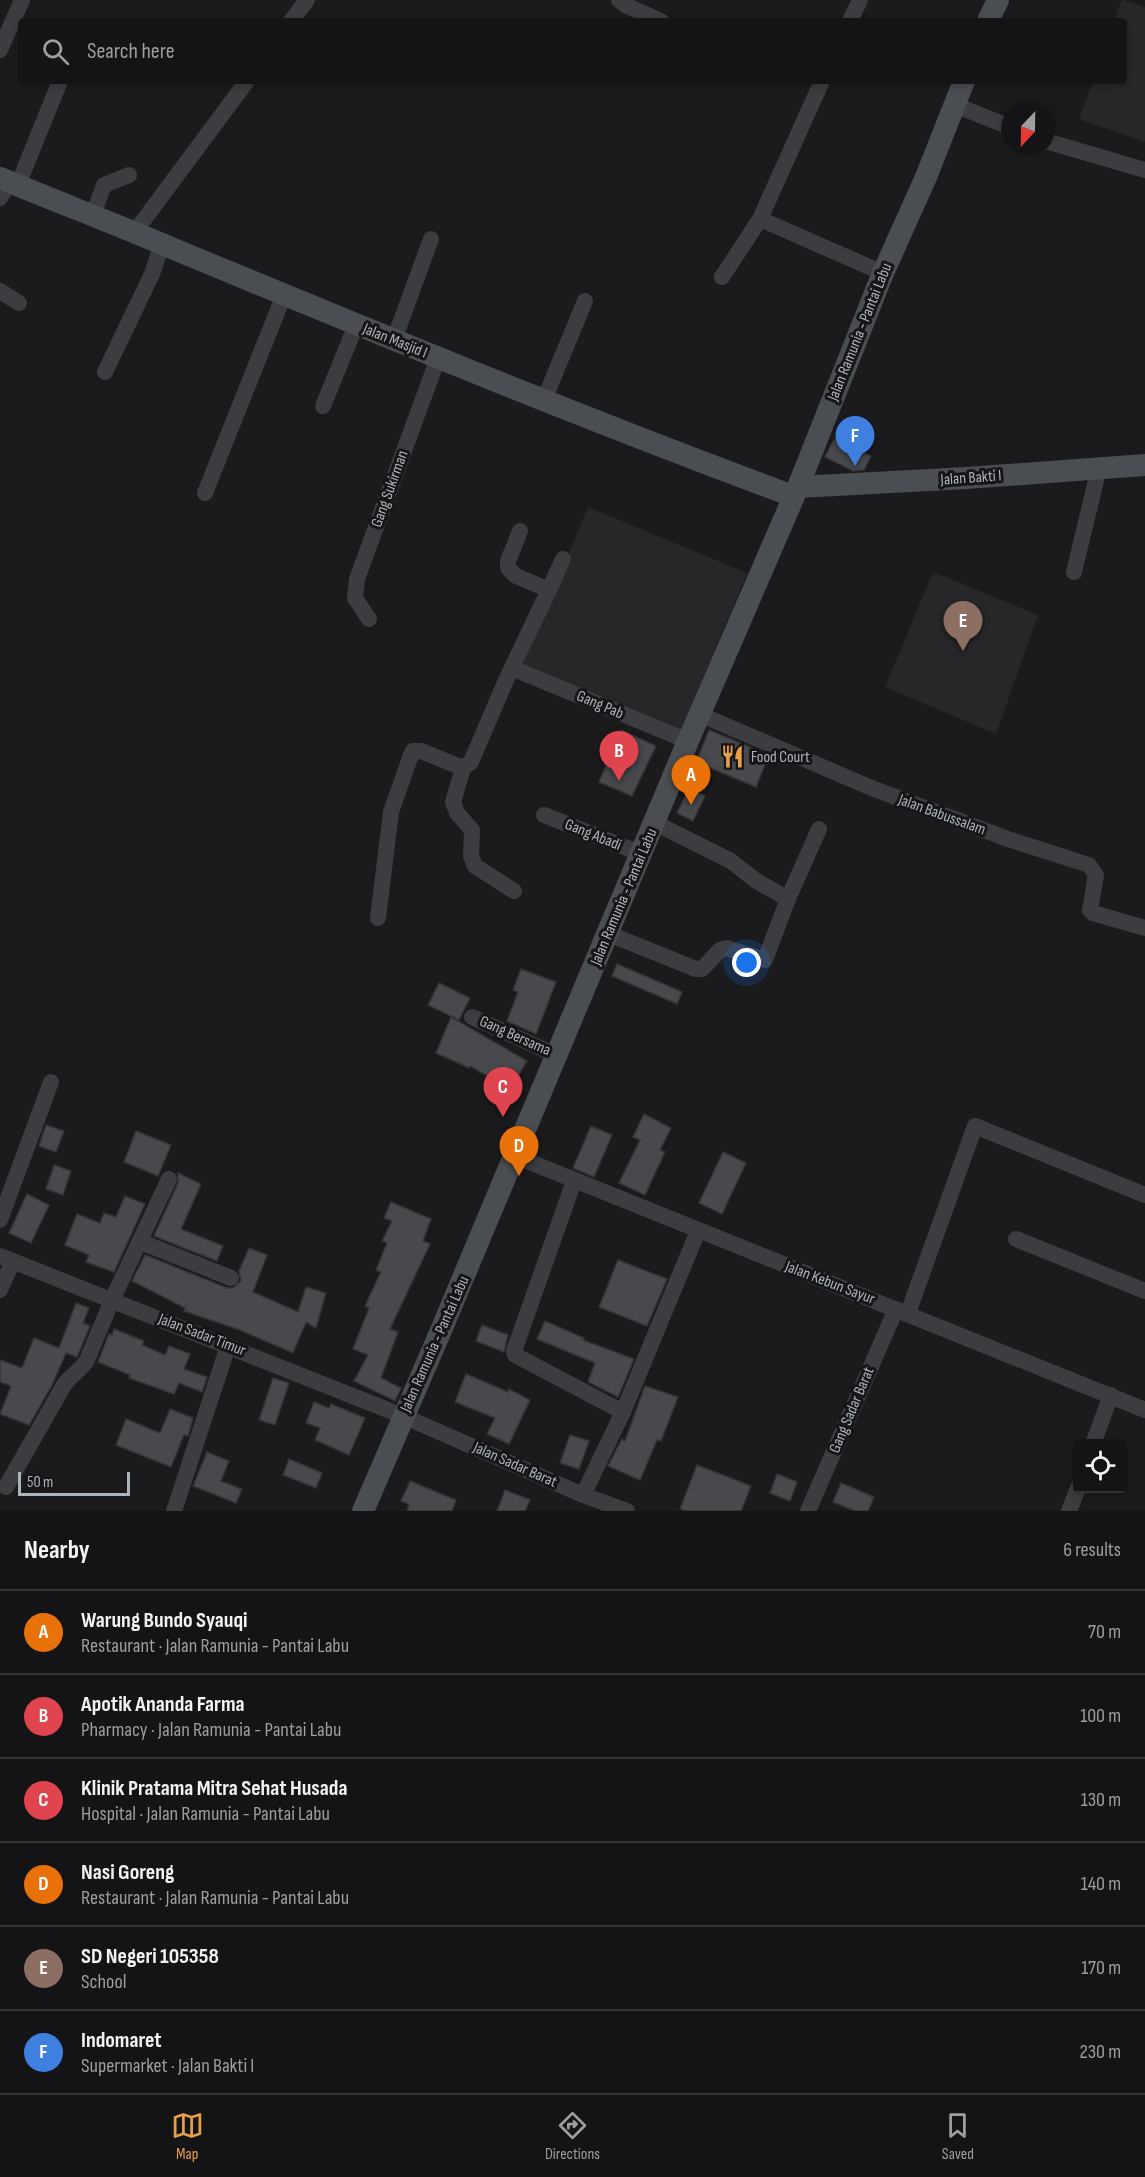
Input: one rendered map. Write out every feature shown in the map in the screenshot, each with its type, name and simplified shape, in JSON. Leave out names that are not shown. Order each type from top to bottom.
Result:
[{"type":"main road","points":[[989,18],[998,0]]},
{"type":"main road","name":"Jalan Ramunia - Pantai Labu","points":[[363,1511],[558,1056],[699,714],[795,492],[883,273],[926,177],[963,84]]},
{"type":"main road","name":"Jalan Masjid I","points":[[7,186],[93,215],[356,325],[668,450],[795,492]]},
{"type":"main road","name":"Jalan Bakti I","points":[[795,492],[1145,465]]},
{"type":"street","points":[[0,51],[22,0]]},
{"type":"street","points":[[293,18],[307,0]]},
{"type":"street","points":[[619,0],[654,18]]},
{"type":"street","points":[[851,18],[860,0]]},
{"type":"street","points":[[7,186],[58,84]]},
{"type":"street","points":[[134,233],[245,84]]},
{"type":"street","points":[[722,277],[760,219],[821,84]]},
{"type":"street","points":[[955,105],[1001,123]]},
{"type":"street","points":[[1055,144],[1145,170]]},
{"type":"street","points":[[93,215],[104,186],[129,175]]},
{"type":"street","points":[[760,219],[883,273]]},
{"type":"street","points":[[394,340],[431,239]]},
{"type":"street","points":[[105,372],[152,274],[162,244]]},
{"type":"street","points":[[0,291],[19,303]]},
{"type":"street","points":[[205,493],[284,295]]},
{"type":"street","points":[[544,400],[585,301]]},
{"type":"street","points":[[323,406],[356,325]]},
{"type":"street","name":"Gang Sukirman","points":[[369,619],[355,598],[357,579],[438,358]]},
{"type":"street","points":[[1074,572],[1099,468]]},
{"type":"street","points":[[520,531],[508,561],[509,570],[516,576],[549,590]]},
{"type":"street","points":[[514,891],[479,870],[472,861],[472,830],[457,813],[453,802],[463,768],[471,762],[563,559]]},
{"type":"street","name":"Gang Pab","points":[[512,668],[688,741]]},
{"type":"street","name":"Jalan Babussalam","points":[[699,714],[874,789],[1008,839],[1089,865],[1096,875],[1090,910],[1093,913],[1145,928]]},
{"type":"street","points":[[378,918],[391,812],[411,754],[413,751],[422,752],[463,768]]},
{"type":"street","name":"Gang Abadi","points":[[544,815],[642,855]]},
{"type":"street","points":[[655,823],[731,861],[754,880],[788,900]]},
{"type":"street","points":[[609,934],[696,969],[702,969],[720,950],[726,948],[765,960],[819,828]]},
{"type":"street","name":"Gang Bersama","points":[[472,1017],[558,1056]]},
{"type":"street","points":[[0,1220],[51,1082]]},
{"type":"street","name":"Gang Sadar Barat","points":[[808,1511],[902,1311],[975,1126],[1145,1195]]},
{"type":"street","name":"Jalan Kebun Sayur","points":[[515,1156],[698,1232],[902,1311],[1145,1410]]},
{"type":"street","points":[[6,1487],[64,1385],[71,1376],[83,1368],[169,1179]]},
{"type":"street","points":[[574,1181],[514,1351],[515,1355],[623,1412]]},
{"type":"street","points":[[583,1495],[623,1412],[698,1232]]},
{"type":"street","points":[[1016,1239],[1145,1291]]},
{"type":"street","points":[[141,1242],[231,1278]]},
{"type":"street","points":[[0,1290],[7,1258]]},
{"type":"street","name":"Jalan Sadar Timur","points":[[7,1258],[403,1416]]},
{"type":"street","points":[[174,1511],[228,1346]]},
{"type":"street","points":[[1094,1439],[1111,1395]]},
{"type":"street","name":"Jalan Sadar Barat","points":[[403,1416],[583,1495],[627,1511]]},
{"type":"street","points":[[1069,1511],[1075,1493]]},
{"type":"shaded area","points":[[1122,0],[1145,7],[1145,142],[1079,119],[1092,84],[1127,84],[1127,18],[1115,18]]},
{"type":"shaded area","points":[[588,507],[747,573],[682,730],[523,664]]},
{"type":"shaded area","points":[[933,572],[1038,615],[996,734],[885,687]]},
{"type":"building","points":[[834,439],[871,456],[864,470],[853,471],[825,457]]},
{"type":"building","points":[[621,730],[656,746],[632,796],[599,782]]},
{"type":"building","name":"Food Court","points":[[709,730],[769,755],[756,787],[696,762]]},
{"type":"building","points":[[689,788],[705,796],[693,821],[677,813]]},
{"type":"building","points":[[617,964],[682,992],[677,1004],[612,976]]},
{"type":"building","points":[[521,969],[556,982],[536,1034],[507,1021],[518,992],[513,990]]},
{"type":"building","points":[[439,983],[470,998],[459,1020],[428,1005]]},
{"type":"building","points":[[451,1017],[527,1061],[510,1089],[470,1066],[469,1068],[436,1053]]},
{"type":"building","points":[[644,1114],[671,1128],[660,1150],[665,1152],[645,1195],[619,1183],[640,1140],[633,1137]]},
{"type":"building","points":[[46,1125],[64,1131],[56,1152],[39,1146]]},
{"type":"building","points":[[591,1126],[612,1135],[594,1177],[573,1168]]},
{"type":"building","points":[[136,1131],[171,1145],[158,1176],[124,1162]]},
{"type":"building","points":[[723,1152],[746,1163],[722,1214],[699,1203]]},
{"type":"building","points":[[54,1165],[71,1171],[63,1195],[46,1189]]},
{"type":"building","points":[[178,1173],[201,1184],[181,1229],[223,1246],[217,1261],[154,1236],[178,1183]]},
{"type":"building","points":[[27,1194],[49,1205],[31,1243],[9,1233]]},
{"type":"building","points":[[125,1196],[145,1204],[114,1272],[86,1262],[89,1255],[65,1245],[77,1214],[100,1223],[104,1213],[116,1217]]},
{"type":"building","points":[[391,1202],[431,1219],[423,1241],[430,1244],[390,1329],[398,1332],[381,1378],[401,1388],[395,1401],[354,1381],[368,1355],[353,1349],[369,1308],[365,1306],[381,1272],[376,1270],[387,1243],[382,1241],[392,1221],[384,1218]]},
{"type":"building","points":[[249,1248],[267,1255],[253,1292],[298,1312],[306,1287],[326,1293],[316,1328],[306,1322],[293,1353],[240,1330],[184,1311],[185,1308],[132,1281],[145,1255],[227,1288],[233,1288],[241,1281],[239,1271]]},
{"type":"building","points":[[618,1260],[667,1279],[647,1326],[599,1307]]},
{"type":"building","points":[[76,1303],[89,1308],[83,1323],[90,1326],[77,1357],[66,1353],[52,1385],[29,1425],[0,1414],[11,1386],[0,1382],[0,1360],[22,1368],[34,1338],[59,1348]]},
{"type":"building","points":[[545,1321],[584,1338],[583,1340],[634,1359],[618,1397],[588,1382],[595,1363],[537,1339]]},
{"type":"building","points":[[482,1325],[508,1335],[504,1352],[476,1341]]},
{"type":"building","points":[[114,1329],[144,1341],[142,1345],[165,1355],[169,1346],[190,1354],[184,1369],[207,1377],[202,1392],[179,1383],[174,1394],[129,1378],[130,1375],[98,1362],[109,1334],[112,1335]]},
{"type":"building","points":[[466,1374],[508,1392],[509,1389],[530,1400],[509,1444],[487,1434],[495,1418],[455,1402]]},
{"type":"building","points":[[273,1378],[289,1383],[275,1425],[259,1420]]},
{"type":"building","points":[[645,1386],[678,1397],[661,1441],[657,1440],[640,1480],[608,1466],[622,1439],[625,1441]]},
{"type":"building","points":[[314,1402],[329,1408],[331,1404],[365,1418],[349,1455],[315,1440],[320,1428],[306,1423]]},
{"type":"building","points":[[170,1409],[193,1418],[188,1436],[184,1435],[171,1467],[116,1445],[126,1419],[160,1433]]},
{"type":"building","points":[[570,1435],[589,1441],[579,1469],[560,1463]]},
{"type":"building","points":[[207,1452],[229,1461],[221,1481],[242,1489],[236,1503],[193,1486]]},
{"type":"building","points":[[289,1459],[322,1473],[316,1488],[283,1475]]},
{"type":"building","points":[[697,1465],[751,1486],[741,1511],[680,1509]]},
{"type":"building","points":[[777,1474],[797,1482],[790,1501],[770,1493]]},
{"type":"building","points":[[410,1481],[456,1500],[452,1511],[407,1511],[409,1504],[401,1501]]},
{"type":"building","points":[[841,1483],[874,1497],[868,1511],[855,1511],[833,1502]]},
{"type":"building","points":[[505,1490],[530,1500],[525,1511],[497,1511]]},
{"type":"place","name":"Indomaret","points":[[855,466]]},
{"type":"place","name":"SD Negeri 105358","points":[[963,651]]},
{"type":"place","name":"Food Court","points":[[733,757]]},
{"type":"place","name":"Apotik Ananda Farma","points":[[619,781]]},
{"type":"place","name":"Warung Bundo Syauqi","points":[[691,805]]},
{"type":"place","name":"Klinik Pratama Mitra Sehat Husada","points":[[503,1117]]},
{"type":"place","name":"Nasi Goreng","points":[[519,1176]]}]
